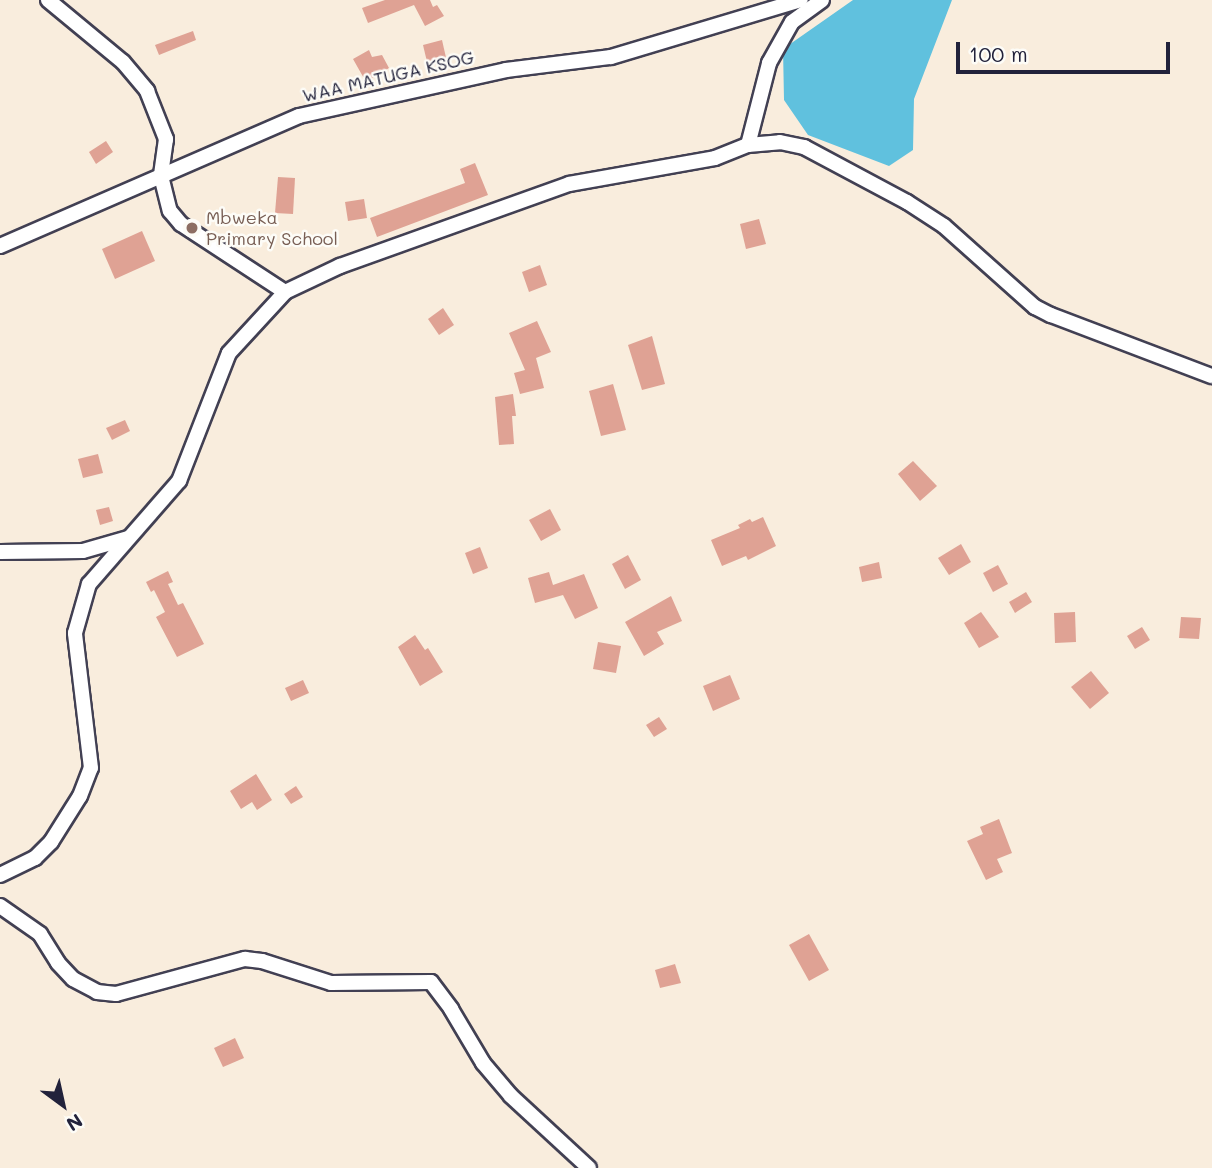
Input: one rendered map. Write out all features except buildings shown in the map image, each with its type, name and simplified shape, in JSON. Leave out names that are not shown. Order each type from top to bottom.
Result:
[{"type":"street","points":[[48,0],[123,62],[147,91],[166,139],[160,176],[170,211],[181,224],[285,292]]},
{"type":"street","name":"WAA MATUGA KSOG","points":[[0,246],[299,116],[506,70],[611,57],[801,0]]},
{"type":"street","points":[[748,145],[769,63],[792,22],[822,0]]},
{"type":"street","points":[[0,875],[35,858],[51,842],[80,796],[91,768],[75,633],[89,584],[179,481],[229,353],[285,292],[340,266],[569,184],[715,158],[748,145],[780,142],[804,146],[896,195],[944,226],[1035,307],[1212,376]]},
{"type":"street","points":[[0,552],[83,551],[129,538]]},
{"type":"street","points":[[0,906],[40,934],[58,963],[73,979],[97,992],[116,994],[245,959],[262,961],[331,983],[430,982],[451,1009],[483,1063],[511,1096],[589,1168]]},
{"type":"water","points":[[853,0],[952,0],[914,99],[913,150],[889,166],[808,135],[784,100],[783,49]]},
{"type":"place","name":"Mbweka Primary School","points":[[192,228]]}]
